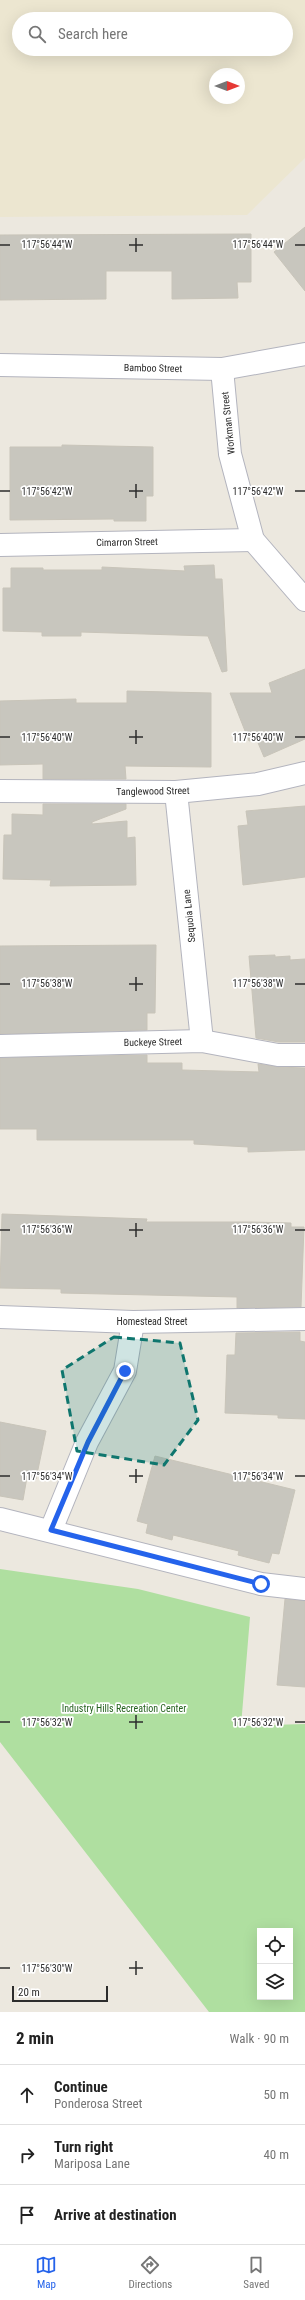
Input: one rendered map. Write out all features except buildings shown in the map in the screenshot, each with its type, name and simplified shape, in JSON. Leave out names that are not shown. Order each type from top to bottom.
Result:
[{"type":"street","name":"Bamboo Street","points":[[0,365],[222,369],[305,354]]},
{"type":"street","name":"Workman Street","points":[[222,369],[230,454],[253,540],[305,600]]},
{"type":"street","name":"Cimarron Street","points":[[0,545],[253,540]]},
{"type":"street","name":"Tanglewood Street","points":[[0,790],[176,792],[258,784],[305,773]]},
{"type":"street","name":"Sequoia Lane","points":[[176,792],[202,1041]]},
{"type":"street","name":"Buckeye Street","points":[[0,1046],[202,1041],[278,1055],[305,1055]]},
{"type":"street","name":"Homestead Street","points":[[0,1317],[133,1322],[305,1319]]},
{"type":"street","points":[[51,1530],[88,1442],[125,1371],[133,1322]]},
{"type":"street","points":[[0,1519],[51,1530],[261,1584],[305,1589]]},
{"type":"highlighted area","points":[[114,1337],[180,1343],[198,1420],[164,1465],[77,1451],[62,1370]]},
{"type":"shaded area","points":[[0,0],[305,0],[305,158],[247,215],[0,217]]},
{"type":"green space","name":"Industry Hills Recreation Center","points":[[0,1569],[138,1589],[250,1617],[241,1726],[305,1724],[305,2012],[209,2012],[0,1742]]},
{"type":"route","points":[[125,1371],[88,1442],[51,1530],[261,1584]]}]
